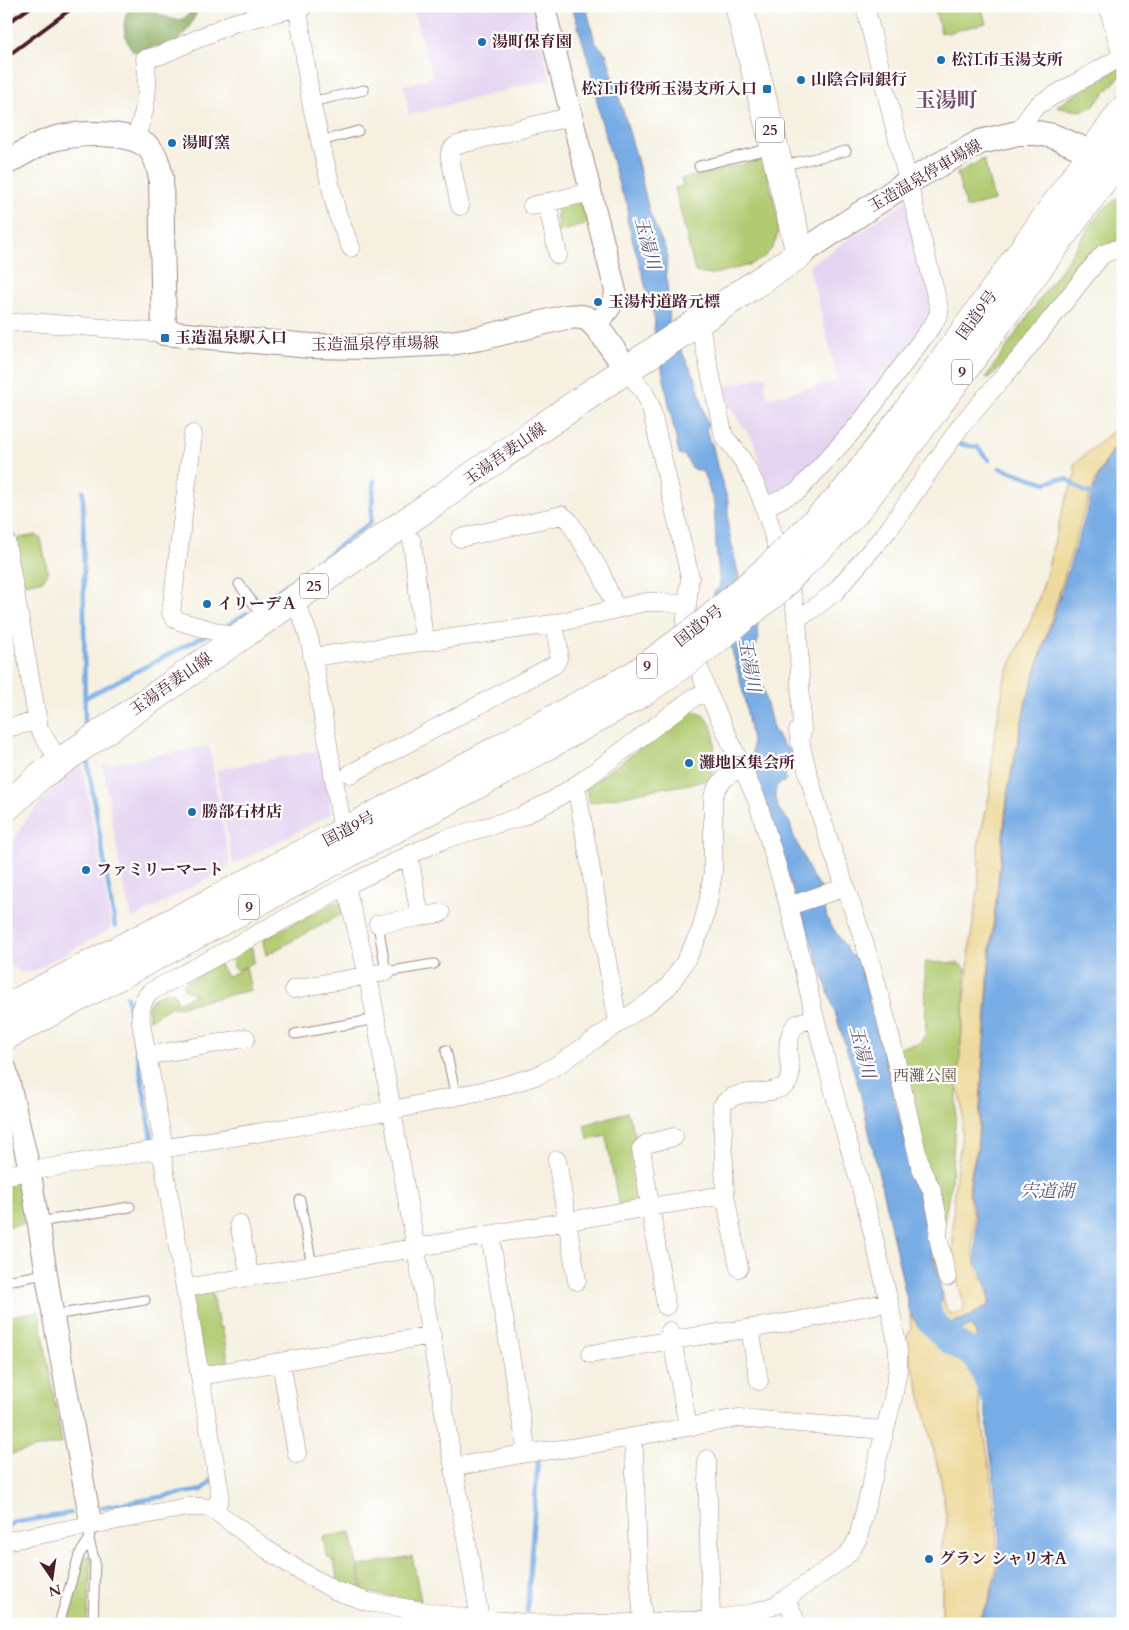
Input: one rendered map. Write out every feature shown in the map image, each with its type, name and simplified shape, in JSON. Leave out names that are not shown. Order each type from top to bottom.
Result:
[{"type":"main road","name":"25","points":[[738,6],[800,254]]},
{"type":"main road","name":"国道9号","points":[[793,559],[906,413],[1091,152],[1123,110]]},
{"type":"main road","name":"玉造温泉停車場線","points":[[800,254],[908,182],[980,142],[1018,132],[1054,136],[1091,152],[1120,161]]},
{"type":"main road","points":[[6,163],[46,141],[67,136],[91,134],[134,140],[145,144],[152,150],[161,178],[164,333]]},
{"type":"main road","name":"国道9号","points":[[6,1036],[488,767],[636,674],[705,623],[771,566],[793,559],[853,514],[919,431],[1120,161]]},
{"type":"main road","name":"玉湯吾妻山線","points":[[6,808],[40,776],[60,762],[635,364],[800,254]]},
{"type":"main road","name":"玉造温泉停車場線","points":[[164,333],[310,346],[368,347],[451,343],[482,338],[571,317],[585,318],[595,325]]},
{"type":"main road","points":[[595,325],[635,364]]},
{"type":"main road","name":"国道9号","points":[[6,1008],[345,832],[488,767]]},
{"type":"street","points":[[544,6],[616,293],[613,303],[595,325]]},
{"type":"street","points":[[765,507],[798,490],[860,424],[937,319],[939,308],[864,6]]},
{"type":"street","points":[[1018,132],[1039,104],[1122,57],[1108,6]]},
{"type":"street","points":[[134,140],[142,124],[146,100],[147,70],[145,59],[233,23],[301,7],[311,102],[337,213],[351,248]]},
{"type":"street","points":[[460,206],[450,158],[454,147],[572,116]]},
{"type":"street","points":[[558,255],[540,204],[592,192]]},
{"type":"street","points":[[796,618],[810,611],[835,592],[888,529],[962,424],[1018,359],[1096,261],[1103,254],[1123,247]]},
{"type":"street","points":[[6,323],[31,322],[164,333]]},
{"type":"street","points":[[695,323],[724,437],[736,449],[765,507],[791,593],[796,618],[802,730],[799,737],[825,828],[877,984],[920,1169],[932,1190],[939,1223],[938,1237],[948,1277]]},
{"type":"street","points":[[6,1541],[90,1532],[187,1507],[202,1507],[213,1510],[266,1549],[334,1590],[368,1602],[428,1618],[564,1623],[711,1620],[753,1613],[781,1602],[844,1558],[858,1538],[885,1430],[898,1368],[898,1350],[889,1302],[866,1206],[815,1018],[792,905],[757,800],[707,692],[685,627],[690,577],[650,404],[635,364]]},
{"type":"street","points":[[192,434],[171,613],[174,619],[179,621],[238,638]]},
{"type":"street","points":[[460,538],[562,515],[569,521],[600,571],[616,609]]},
{"type":"street","points":[[6,541],[39,729],[60,762]]},
{"type":"street","points":[[412,541],[424,641]]},
{"type":"street","points":[[293,601],[304,620],[341,820],[345,832]]},
{"type":"street","points":[[312,657],[553,624],[655,602],[687,606]]},
{"type":"street","points":[[350,774],[557,663],[559,656],[553,624]]},
{"type":"street","points":[[213,1510],[220,1493],[146,1056],[140,1010],[144,998],[150,992],[346,886],[409,855],[445,839],[520,817],[555,799],[576,786],[693,698],[707,692]]},
{"type":"street","points":[[6,728],[38,721]]},
{"type":"street","points":[[6,1175],[393,1110],[500,1087],[539,1075],[559,1064],[660,995],[668,987],[685,962],[701,930],[712,886],[714,797],[716,788],[741,767]]},
{"type":"street","points":[[576,786],[618,1024]]},
{"type":"street","points":[[409,855],[420,916]]},
{"type":"street","points":[[346,886],[368,976],[393,1110],[480,1619]]},
{"type":"street","points":[[792,905],[845,888]]},
{"type":"street","points":[[378,924],[441,913]]},
{"type":"street","points":[[294,989],[386,972]]},
{"type":"street","points":[[739,1268],[725,1195],[722,1106],[729,1098],[779,1089],[788,1084],[790,1073],[788,1056],[790,1036],[793,1029],[799,1023],[815,1018]]},
{"type":"street","points":[[146,1056],[246,1038]]},
{"type":"street","points":[[6,1069],[12,1122],[30,1171],[90,1532]]},
{"type":"street","points":[[666,1306],[641,1149],[646,1144],[674,1138]]},
{"type":"street","points":[[556,1160],[578,1281]]},
{"type":"street","points":[[185,1288],[725,1195]]},
{"type":"street","points":[[239,1224],[250,1277]]},
{"type":"street","points":[[490,1235],[527,1453]]},
{"type":"street","points":[[591,1354],[671,1335],[750,1329],[889,1302]]},
{"type":"street","points":[[750,1329],[759,1381]]},
{"type":"street","points":[[201,1376],[432,1335]]},
{"type":"street","points":[[671,1335],[688,1427]]},
{"type":"street","points":[[281,1362],[297,1454]]},
{"type":"street","points":[[455,1467],[527,1453],[571,1448],[738,1418],[885,1430]]},
{"type":"street","points":[[634,1450],[638,1561],[643,1622]]},
{"type":"street","points":[[708,1460],[711,1620]]},
{"type":"street","points":[[781,1602],[790,1607],[797,1624]]},
{"type":"lane","points":[[311,102],[364,90]]},
{"type":"lane","points":[[321,141],[358,131]]},
{"type":"lane","points":[[699,166],[846,151]]},
{"type":"lane","points":[[239,584],[265,620]]},
{"type":"lane","points":[[378,924],[386,972],[434,964]]},
{"type":"lane","points":[[295,1034],[376,1019]]},
{"type":"lane","points":[[446,1050],[456,1097]]},
{"type":"lane","points":[[300,1200],[312,1266]]},
{"type":"lane","points":[[38,1223],[130,1207]]},
{"type":"lane","points":[[6,1281],[46,1274]]},
{"type":"lane","points":[[53,1315],[145,1300]]},
{"type":"lane","points":[[59,1624],[79,1555],[90,1532]]},
{"type":"lane","points":[[90,1532],[95,1562],[93,1624]]},
{"type":"shaded area","name":"湯町保育園","points":[[412,6],[532,6],[550,79],[409,115],[403,85],[433,78]]},
{"type":"shaded area","points":[[906,201],[937,313],[807,480],[769,493],[754,442],[729,406],[725,386],[766,376],[765,386],[768,398],[838,381],[809,266]]},
{"type":"shaded area","points":[[209,746],[230,867],[132,919],[121,874],[103,765]]},
{"type":"shaded area","points":[[324,749],[331,814],[233,865],[216,770]]},
{"type":"shaded area","points":[[82,764],[111,925],[109,930],[33,971],[22,972],[11,967],[6,946],[6,859],[22,826],[40,802]]},
{"type":"green space","points":[[131,6],[152,6],[155,12],[177,20],[186,17],[194,6],[200,6],[189,28],[175,44],[152,47],[136,53],[128,44],[124,31],[125,17]]},
{"type":"green space","points":[[945,6],[981,6],[986,23],[941,33],[935,9]]},
{"type":"green space","points":[[1123,66],[1123,73],[1094,105],[1088,109],[1080,111],[1058,108],[1057,106]]},
{"type":"green space","points":[[764,159],[779,222],[775,243],[770,251],[749,265],[712,274],[695,272],[675,188],[683,186],[681,179]]},
{"type":"green space","points":[[984,159],[994,201],[966,208],[957,173]]},
{"type":"green space","points":[[1119,197],[1123,197],[1123,240],[1004,365],[988,378],[986,377],[1101,211]]},
{"type":"green space","points":[[575,201],[588,207],[592,223],[558,232],[556,205]]},
{"type":"green space","points":[[36,535],[41,539],[48,573],[43,580],[26,584],[21,580],[15,545],[19,538]]},
{"type":"green space","points":[[694,711],[710,722],[713,731],[714,750],[711,780],[665,787],[590,803],[586,788],[689,712]]},
{"type":"green space","points":[[335,902],[342,906],[344,913],[266,955],[263,942],[265,938]]},
{"type":"green space","points":[[249,946],[252,948],[254,962],[238,970],[234,967],[231,956]]},
{"type":"green space","name":"西灘公園","points":[[925,962],[958,963],[966,969],[951,1182],[942,1236],[940,1279],[906,1130],[883,1051],[919,1043],[926,1034]]},
{"type":"green space","points":[[219,963],[227,977],[246,967],[251,990],[173,1008],[172,1006],[149,1020],[148,1006],[153,999],[168,990],[174,993],[178,1003],[196,994],[185,990],[183,984]]},
{"type":"green space","points":[[627,1112],[638,1141],[632,1143],[642,1194],[632,1205],[619,1207],[606,1136],[589,1140],[584,1125]]},
{"type":"green space","points":[[6,1182],[19,1182],[28,1223],[6,1227]]},
{"type":"green space","points":[[211,1287],[219,1327],[222,1327],[229,1364],[209,1368],[204,1364],[190,1296]]},
{"type":"green space","points":[[39,1311],[62,1443],[6,1455],[6,1317]]},
{"type":"green space","points":[[351,1532],[362,1591],[350,1588],[338,1581],[334,1562],[326,1555],[323,1537]]},
{"type":"green space","points":[[89,1555],[92,1559],[87,1623],[67,1624],[66,1620],[83,1558]]},
{"type":"green space","points":[[412,1556],[421,1601],[364,1592],[359,1566]]},
{"type":"sand","points":[[1123,423],[1123,443],[1112,449],[1095,481],[1082,518],[1026,702],[1008,788],[989,961],[977,1149],[969,1188],[974,1218],[974,1260],[989,1296],[989,1301],[988,1306],[964,1319],[950,1323],[939,1318],[937,1308],[943,1298],[947,1311],[951,1314],[960,1313],[964,1305],[953,1259],[954,1194],[962,1125],[961,1098],[957,1087],[971,936],[979,885],[978,846],[989,797],[994,740],[1004,681],[1031,620],[1044,583],[1063,508],[1076,473],[1074,464]]},
{"type":"sand","points":[[910,1315],[919,1327],[926,1331],[932,1324],[955,1330],[970,1326],[975,1330],[976,1334],[976,1380],[990,1470],[997,1532],[996,1570],[988,1603],[975,1624],[942,1624],[942,1546],[947,1522],[941,1481],[918,1384],[904,1341],[911,1330]]},
{"type":"water","name":"宍道湖","points":[[572,6],[586,6],[595,42],[606,53],[637,159],[649,211],[668,256],[666,268],[670,328],[696,380],[708,427],[706,429],[710,443],[712,443],[728,501],[728,527],[738,573],[742,587],[757,620],[759,638],[755,648],[773,728],[783,745],[796,755],[799,770],[794,767],[788,769],[785,775],[786,779],[784,782],[779,783],[776,788],[775,797],[778,808],[790,823],[813,878],[821,888],[827,919],[850,954],[859,961],[943,1298],[936,1308],[937,1315],[942,1321],[950,1324],[988,1306],[990,1301],[988,1288],[976,1261],[976,1219],[970,1195],[972,1172],[978,1149],[990,961],[1009,788],[1026,703],[1097,480],[1113,449],[1123,444],[1123,1624],[976,1624],[989,1603],[998,1570],[1000,1531],[976,1334],[975,1330],[970,1326],[955,1330],[932,1324],[926,1331],[920,1327],[910,1313],[860,1091],[823,975],[779,852],[750,762],[752,743],[743,691],[713,593],[720,587],[714,503],[703,472],[692,468],[685,456],[679,454],[654,329],[655,320],[627,220],[628,205],[620,189],[600,116],[590,66]]},
{"type":"waterway","points":[[959,444],[977,447],[989,460]]},
{"type":"waterway","points":[[1000,468],[1046,483],[1058,479],[1067,479],[1083,491],[1098,496]]},
{"type":"waterway","points":[[264,601],[370,523],[374,481]]},
{"type":"waterway","points":[[83,491],[85,730]]},
{"type":"waterway","points":[[225,627],[247,613]]},
{"type":"waterway","points":[[85,698],[206,635]]},
{"type":"waterway","points":[[87,759],[115,926]]},
{"type":"waterway","points":[[127,996],[152,1138]]},
{"type":"waterway","points":[[924,1291],[929,1319],[947,1338],[978,1357],[994,1395]]},
{"type":"waterway","points":[[527,1612],[538,1459]]},
{"type":"waterway","points":[[102,1507],[202,1490],[211,1482],[211,1479]]},
{"type":"waterway","points":[[8,1530],[9,1526],[13,1523],[71,1513]]},
{"type":"railway","points":[[6,24],[32,6]]},
{"type":"railway","points":[[6,57],[75,6]]},
{"type":"place","name":"湯町保育園","points":[[482,42]]},
{"type":"place","name":"松江市玉湯支所","points":[[941,60]]},
{"type":"place","name":"山陰合同銀行","points":[[801,80]]},
{"type":"place","name":"松江市役所玉湯支所入口","points":[[767,89]]},
{"type":"place","name":"湯町窯","points":[[172,143]]},
{"type":"place","name":"玉湯村道路元標","points":[[598,302]]},
{"type":"place","name":"玉造温泉駅入口","points":[[165,338]]},
{"type":"place","name":"イリーデＡ","points":[[207,604]]},
{"type":"place","name":"灘地区集会所","points":[[689,763]]},
{"type":"place","name":"勝部石材店","points":[[192,812]]},
{"type":"place","name":"ファミリーマート","points":[[86,870]]},
{"type":"place","name":"グラン シャリオA","points":[[929,1559]]},
{"type":"district","name":"玉湯町","points":[[946,100]]},
{"type":"water label","name":"玉湯川","points":[[647,243]]},
{"type":"water label","name":"玉湯川","points":[[749,665]]},
{"type":"water label","name":"玉湯川","points":[[862,1052]]}]
